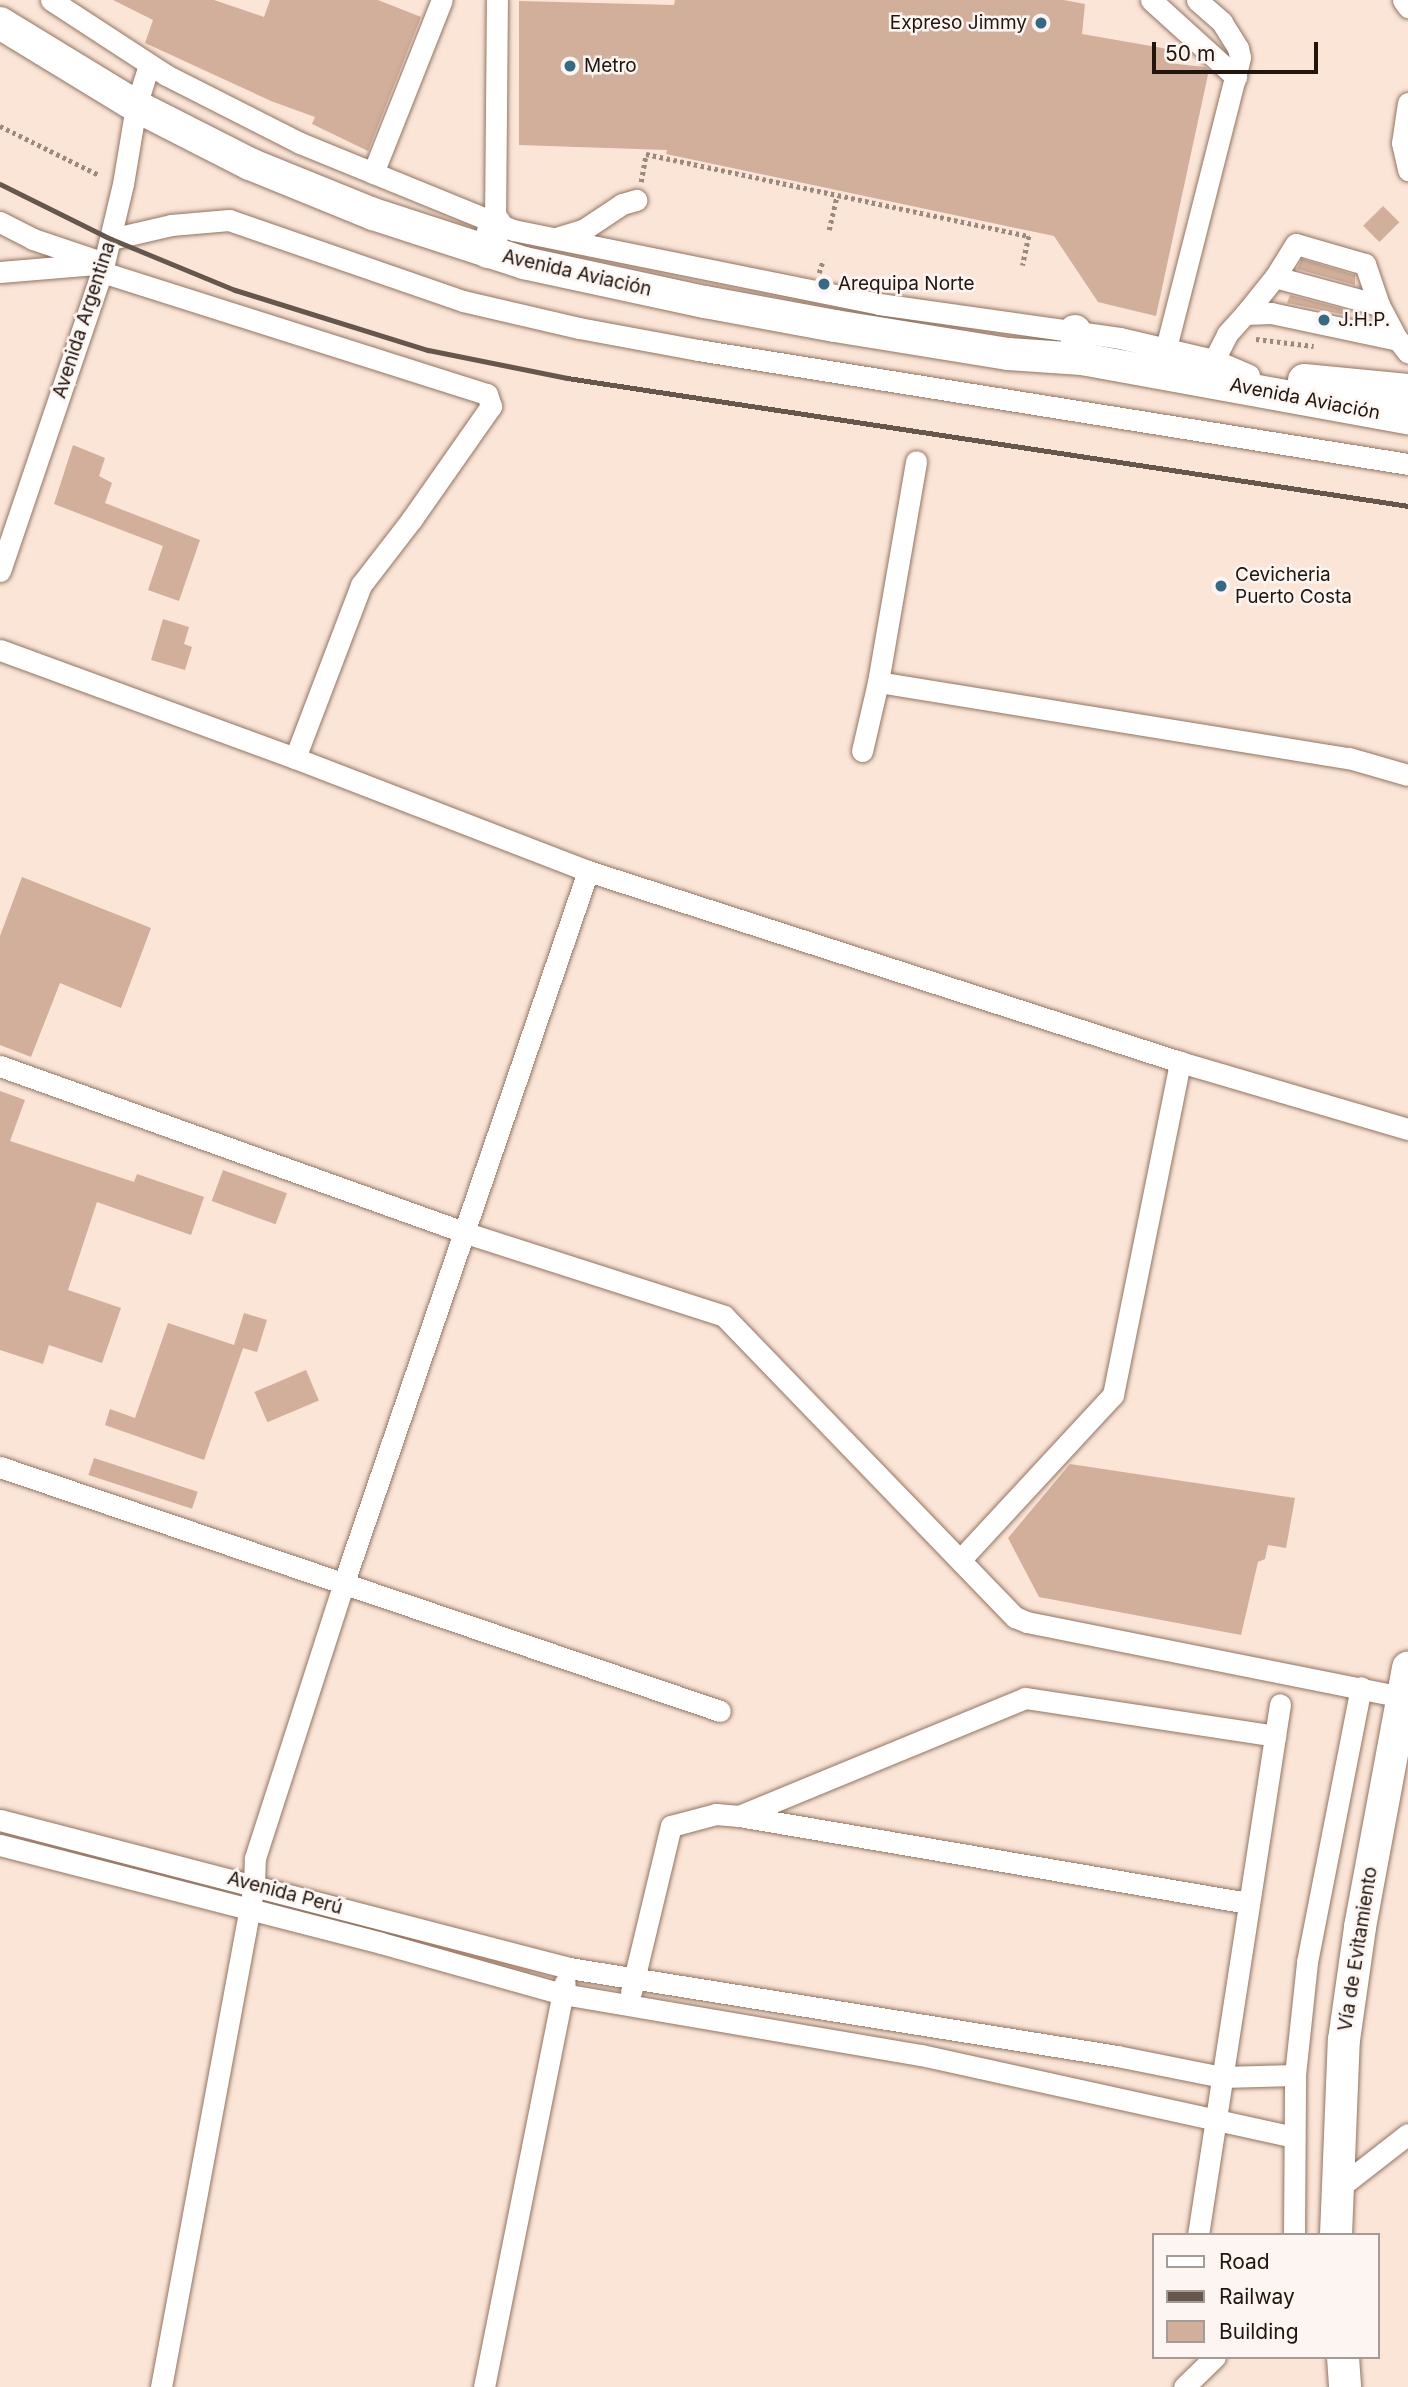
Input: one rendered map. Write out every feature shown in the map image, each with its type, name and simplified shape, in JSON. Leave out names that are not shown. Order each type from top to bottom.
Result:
[{"type":"highway","name":"Avenida Aviación","points":[[0,23],[136,106],[280,178],[373,214],[491,238],[524,263],[718,305],[1008,354],[1079,345],[1208,370],[1408,418]]},
{"type":"highway","name":"Avenida Aviación","points":[[1208,370],[1408,390]]},
{"type":"highway","name":"Vía de Evitamiento","points":[[1336,2233],[1344,2040],[1360,1927],[1408,1667]]},
{"type":"highway","points":[[1343,2359],[1345,2387]]},
{"type":"street","points":[[51,0],[149,65],[300,143],[373,173],[491,238],[554,239],[1079,345],[1166,348],[1208,370],[1227,334],[1275,277],[1296,244],[1364,264],[1379,305],[1403,347]]},
{"type":"street","points":[[373,173],[442,0]]},
{"type":"street","points":[[491,238],[497,0]]},
{"type":"street","points":[[1151,0],[1236,77]]},
{"type":"street","points":[[1166,348],[1241,57],[1222,22],[1197,0]]},
{"type":"street","points":[[1403,0],[1408,7]]},
{"type":"street","name":"Avenida Argentina","points":[[1,567],[103,267],[111,239],[136,106],[149,65]]},
{"type":"street","points":[[1408,103],[1402,144],[1408,170]]},
{"type":"street","points":[[554,239],[583,230],[638,193]]},
{"type":"street","points":[[111,239],[171,225],[229,220],[463,301],[579,328],[698,350],[1408,464]]},
{"type":"street","points":[[0,222],[33,239],[103,267],[487,394],[491,406],[412,519],[361,585],[295,758]]},
{"type":"street","points":[[0,272],[103,267]]},
{"type":"street","points":[[1275,277],[1379,305]]},
{"type":"street","points":[[1245,314],[1270,313],[1403,347]]},
{"type":"street","points":[[862,751],[878,682],[916,461]]},
{"type":"street","points":[[0,650],[295,758],[588,871],[1180,1062],[1408,1129]]},
{"type":"street","points":[[878,682],[1349,758],[1408,775]]},
{"type":"street","points":[[161,2387],[254,1885],[256,1858],[343,1585],[588,871]]},
{"type":"street","points":[[961,1559],[1113,1395],[1180,1062]]},
{"type":"street","points":[[0,1066],[466,1233],[724,1316],[1014,1617],[1027,1622],[1362,1687],[1401,1697]]},
{"type":"street","points":[[0,1467],[720,1711]]},
{"type":"street","points":[[1294,2233],[1297,2184],[1294,2137],[1296,2075],[1307,1962],[1362,1687]]},
{"type":"street","points":[[739,1816],[1026,1698],[1275,1736]]},
{"type":"street","points":[[1198,2233],[1280,1704]]},
{"type":"street","points":[[628,2004],[671,1826],[716,1814],[1248,1903]]},
{"type":"street","name":"Avenida Perú","points":[[0,1820],[569,1968],[1117,2056],[1222,2077],[1296,2075]]},
{"type":"street","name":"Avenida Perú","points":[[0,1845],[563,1994],[921,2055],[1294,2137]]},
{"type":"street","points":[[484,2387],[569,1968]]},
{"type":"street","points":[[1336,2190],[1408,2134]]},
{"type":"street","points":[[1184,2387],[1213,2359]]},
{"type":"path","points":[[0,126],[99,175]]},
{"type":"path","points":[[638,193],[646,154],[1029,236],[1023,265]]},
{"type":"path","points":[[829,230],[837,196]]},
{"type":"shaded area","points":[[79,1848],[226,1885],[225,1891],[78,1854]]},
{"type":"shaded area","points":[[319,1912],[531,1969],[529,1974],[317,1918]]},
{"type":"building","points":[[113,0],[214,0],[264,17],[270,0],[378,0],[421,17],[368,151],[312,124],[315,117],[271,101],[145,43],[153,20]]},
{"type":"building","points":[[675,0],[1064,0],[1085,4],[1082,34],[1168,49],[1168,63],[1205,67],[1209,70],[1156,316],[1098,302],[1054,236],[666,154],[667,150],[519,145],[519,1],[674,5]]},
{"type":"building","points":[[1383,206],[1399,222],[1379,242],[1363,226]]},
{"type":"building","points":[[1302,259],[1355,275],[1355,285],[1297,269]]},
{"type":"building","points":[[1290,295],[1347,310],[1346,315],[1287,303]]},
{"type":"building","points":[[73,445],[105,458],[99,476],[112,483],[105,503],[200,540],[179,601],[148,590],[163,546],[54,504]]},
{"type":"building","points":[[163,619],[189,627],[184,644],[192,647],[185,670],[151,660]]},
{"type":"building","points":[[22,877],[151,928],[121,1008],[60,983],[31,1057],[0,1045],[0,936]]},
{"type":"building","points":[[0,1091],[25,1100],[10,1141],[134,1182],[137,1174],[204,1197],[191,1235],[97,1202],[68,1290],[121,1308],[102,1363],[49,1345],[43,1364],[0,1350]]},
{"type":"building","points":[[223,1170],[287,1193],[276,1224],[212,1201]]},
{"type":"building","points":[[244,1313],[267,1320],[257,1352],[243,1348],[204,1460],[105,1425],[110,1409],[135,1418],[168,1323],[234,1345]]},
{"type":"building","points":[[306,1370],[319,1400],[267,1422],[254,1392]]},
{"type":"building","points":[[94,1458],[198,1492],[192,1509],[88,1475]]},
{"type":"building","points":[[1070,1464],[1295,1498],[1286,1548],[1268,1545],[1265,1559],[1258,1562],[1241,1635],[1039,1597],[1008,1538]]},
{"type":"railway","points":[[0,184],[111,239],[235,290],[428,350],[567,378],[1408,506]]},
{"type":"place","name":"Expreso Jimmy","points":[[1041,23]]},
{"type":"place","name":"Metro","points":[[570,66]]},
{"type":"place","name":"Arequipa Norte","points":[[824,284]]},
{"type":"place","name":"J.H.P.","points":[[1324,320]]},
{"type":"place","name":"Cevicheria Puerto Costa","points":[[1221,586]]}]
